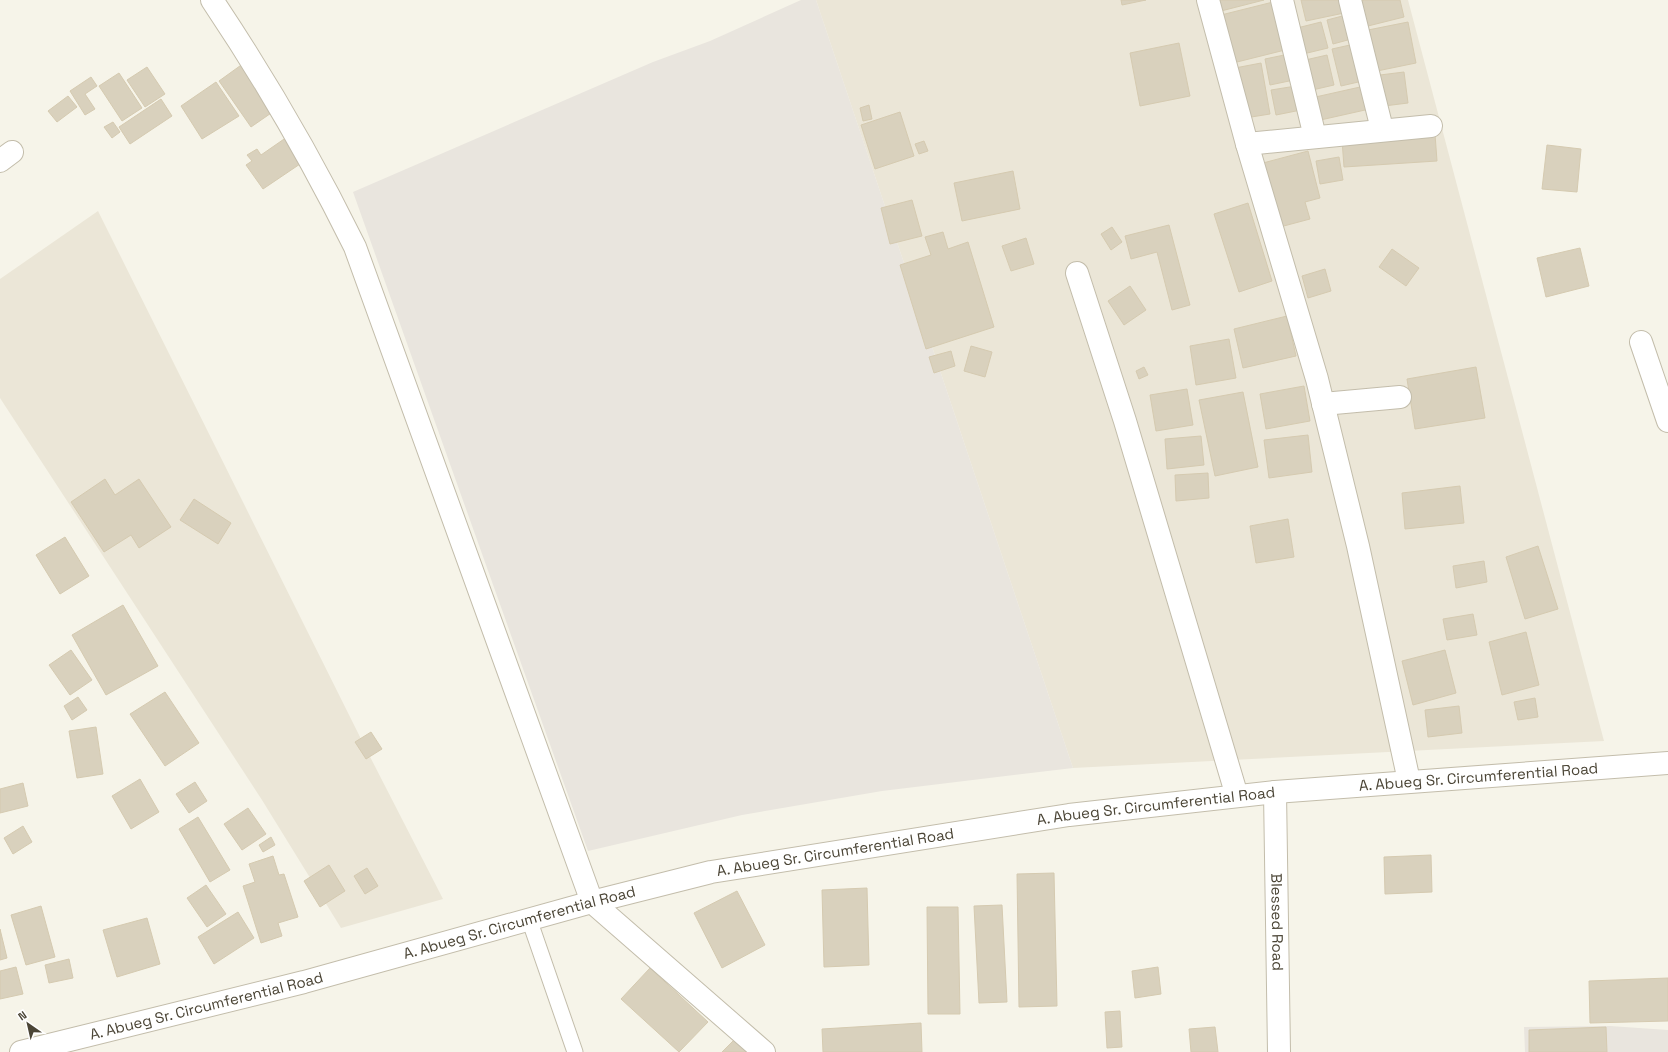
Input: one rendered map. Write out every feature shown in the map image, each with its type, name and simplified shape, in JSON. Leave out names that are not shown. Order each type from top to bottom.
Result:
[{"type":"street","points":[[212,0],[249,55],[333,202],[355,248],[592,902],[764,1052]]},
{"type":"street","points":[[1208,0],[1247,144],[1323,404],[1358,546],[1409,781]]},
{"type":"street","points":[[1282,0],[1315,137]]},
{"type":"street","points":[[1350,0],[1382,129]]},
{"type":"street","points":[[1247,144],[1382,129],[1430,126]]},
{"type":"street","points":[[1077,273],[1125,421],[1237,796]]},
{"type":"street","points":[[1642,342],[1668,421]]},
{"type":"street","points":[[1323,404],[1400,397]]},
{"type":"street","name":"A. Abueg Sr. Circumferential Road","points":[[21,1052],[44,1049],[304,982],[529,919],[711,872],[1069,815],[1275,792],[1668,763]]},
{"type":"street","name":"Blessed Road","points":[[1275,792],[1279,1052]]},
{"type":"lane","points":[[529,919],[575,1052]]},
{"type":"shaded area","points":[[801,0],[816,0],[1073,768],[882,791],[742,815],[588,851],[353,192],[653,62],[710,41]]},
{"type":"shaded area","points":[[816,0],[1408,0],[1604,741],[1073,768]]},
{"type":"shaded area","points":[[98,211],[364,745],[443,899],[341,928],[262,800],[0,398],[0,279]]},
{"type":"shaded area","points":[[1610,1026],[1668,1030],[1668,1052],[1525,1052],[1524,1027]]},
{"type":"building","points":[[1121,0],[1146,0],[1122,5]]},
{"type":"building","points":[[1218,0],[1264,0],[1221,11]]},
{"type":"building","points":[[1301,0],[1346,0],[1349,12],[1306,21]]},
{"type":"building","points":[[1365,0],[1400,0],[1404,17],[1364,27],[1358,2]]},
{"type":"building","points":[[1273,2],[1285,50],[1233,63],[1221,15]]},
{"type":"building","points":[[1350,14],[1355,38],[1333,44],[1327,20]]},
{"type":"building","points":[[1321,22],[1328,48],[1299,55],[1293,29]]},
{"type":"building","points":[[1408,22],[1416,63],[1377,71],[1368,30]]},
{"type":"building","points":[[1179,43],[1190,96],[1140,106],[1130,53]]},
{"type":"building","points":[[1359,43],[1367,80],[1341,86],[1332,49]]},
{"type":"building","points":[[1289,54],[1294,80],[1270,85],[1265,59]]},
{"type":"building","points":[[1327,55],[1334,85],[1308,91],[1301,61]]},
{"type":"building","points":[[244,63],[277,109],[251,127],[219,81]]},
{"type":"building","points":[[1261,63],[1270,114],[1245,118],[1235,68]]},
{"type":"building","points":[[147,67],[165,94],[145,107],[127,80]]},
{"type":"building","points":[[1404,72],[1408,103],[1384,106],[1380,75]]},
{"type":"building","points":[[119,73],[142,108],[122,121],[99,86]]},
{"type":"building","points":[[91,77],[97,86],[85,94],[95,109],[85,115],[70,91]]},
{"type":"building","points":[[216,82],[239,116],[202,139],[181,106]]},
{"type":"building","points":[[1369,85],[1374,108],[1316,121],[1311,98]]},
{"type":"building","points":[[1296,86],[1301,110],[1276,115],[1271,90]]},
{"type":"building","points":[[68,96],[77,107],[57,122],[48,111]]},
{"type":"building","points":[[161,99],[172,116],[130,144],[119,127]]},
{"type":"building","points":[[869,105],[872,119],[863,121],[860,108]]},
{"type":"building","points":[[900,112],[914,156],[875,169],[861,125]]},
{"type":"building","points":[[113,122],[120,132],[112,138],[104,127]]},
{"type":"building","points":[[1435,134],[1437,161],[1344,167],[1342,140]]},
{"type":"building","points":[[287,137],[303,162],[263,189],[246,165],[252,161],[247,155],[257,149],[261,155]]},
{"type":"building","points":[[924,141],[928,151],[919,154],[915,144]]},
{"type":"building","points":[[1547,145],[1581,149],[1577,192],[1542,189]]},
{"type":"building","points":[[1308,151],[1320,198],[1305,202],[1310,219],[1280,227],[1263,163]]},
{"type":"building","points":[[1339,157],[1343,180],[1320,184],[1316,161]]},
{"type":"building","points":[[1013,171],[1020,209],[962,221],[954,183]]},
{"type":"building","points":[[912,200],[922,236],[890,244],[881,208]]},
{"type":"building","points":[[1248,203],[1272,281],[1239,292],[1214,214]]},
{"type":"building","points":[[1169,225],[1190,305],[1172,310],[1157,252],[1131,259],[1125,236]]},
{"type":"building","points":[[1112,227],[1122,242],[1111,250],[1101,234]]},
{"type":"building","points":[[943,232],[948,249],[968,242],[994,327],[926,349],[900,265],[931,255],[925,237]]},
{"type":"building","points":[[1026,238],[1034,264],[1011,271],[1002,246]]},
{"type":"building","points":[[1580,248],[1589,286],[1546,297],[1537,258]]},
{"type":"building","points":[[1392,249],[1419,268],[1406,286],[1379,267]]},
{"type":"building","points":[[1325,269],[1331,291],[1308,298],[1302,276]]},
{"type":"building","points":[[1130,286],[1146,310],[1124,325],[1108,301]]},
{"type":"building","points":[[1287,316],[1296,356],[1243,368],[1234,329]]},
{"type":"building","points":[[1229,339],[1236,378],[1196,385],[1190,346]]},
{"type":"building","points":[[971,346],[992,352],[985,377],[964,371]]},
{"type":"building","points":[[951,351],[955,366],[934,373],[929,357]]},
{"type":"building","points":[[1144,367],[1148,375],[1139,379],[1136,371]]},
{"type":"building","points":[[1476,367],[1485,418],[1415,429],[1407,379]]},
{"type":"building","points":[[1304,386],[1310,421],[1266,429],[1260,394]]},
{"type":"building","points":[[1187,389],[1193,425],[1156,431],[1150,395]]},
{"type":"building","points":[[1243,392],[1258,467],[1215,476],[1199,400]]},
{"type":"building","points":[[1308,435],[1312,472],[1269,478],[1264,440]]},
{"type":"building","points":[[1201,436],[1204,465],[1167,469],[1165,439]]},
{"type":"building","points":[[1208,473],[1209,498],[1176,501],[1175,475]]},
{"type":"building","points":[[105,479],[115,495],[139,479],[171,527],[139,548],[131,535],[104,552],[71,502]]},
{"type":"building","points":[[1460,486],[1464,523],[1405,529],[1402,493]]},
{"type":"building","points":[[194,499],[231,523],[218,544],[180,520]]},
{"type":"building","points":[[1288,519],[1294,557],[1256,563],[1250,526]]},
{"type":"building","points":[[65,537],[89,576],[60,594],[36,555]]},
{"type":"building","points":[[1538,546],[1558,609],[1525,619],[1506,557]]},
{"type":"building","points":[[1484,561],[1487,582],[1456,588],[1453,566]]},
{"type":"building","points":[[123,605],[158,666],[106,695],[72,635]]},
{"type":"building","points":[[1473,614],[1477,635],[1447,640],[1443,619]]},
{"type":"building","points":[[1526,632],[1539,685],[1502,695],[1489,642]]},
{"type":"building","points":[[71,650],[92,680],[70,695],[49,665]]},
{"type":"building","points":[[1445,650],[1456,693],[1413,705],[1402,661]]},
{"type":"building","points":[[165,692],[199,743],[165,766],[130,714]]},
{"type":"building","points":[[78,697],[87,710],[72,720],[64,706]]},
{"type":"building","points":[[1535,698],[1538,717],[1518,720],[1514,702]]},
{"type":"building","points":[[1459,706],[1462,733],[1428,737],[1425,710]]},
{"type":"building","points":[[96,727],[103,774],[77,778],[69,731]]},
{"type":"building","points":[[371,732],[382,749],[366,759],[355,742]]},
{"type":"building","points":[[140,779],[159,812],[131,829],[112,796]]},
{"type":"building","points":[[195,782],[207,801],[189,813],[176,794]]},
{"type":"building","points":[[23,783],[28,806],[0,813],[0,789]]},
{"type":"building","points":[[248,808],[266,834],[242,850],[224,824]]},
{"type":"building","points":[[198,817],[230,870],[210,882],[179,829]]},
{"type":"building","points":[[23,826],[32,842],[13,854],[4,838]]},
{"type":"building","points":[[271,837],[275,845],[263,852],[259,845]]},
{"type":"building","points":[[1431,855],[1432,892],[1385,894],[1384,857]]},
{"type":"building","points":[[273,856],[279,875],[284,874],[298,917],[278,923],[282,936],[261,943],[243,886],[255,882],[249,864]]},
{"type":"building","points":[[329,865],[345,891],[320,907],[304,881]]},
{"type":"building","points":[[367,868],[378,886],[365,894],[354,876]]},
{"type":"building","points":[[1054,873],[1057,1006],[1019,1007],[1017,874]]},
{"type":"building","points":[[206,885],[226,914],[207,927],[187,898]]},
{"type":"building","points":[[867,888],[869,965],[824,967],[822,890]]},
{"type":"building","points":[[737,891],[765,945],[722,968],[694,913]]},
{"type":"building","points":[[1002,905],[1007,1002],[979,1003],[974,906]]},
{"type":"building","points":[[41,906],[55,957],[26,965],[11,915]]},
{"type":"building","points":[[927,907],[958,907],[960,1014],[928,1014]]},
{"type":"building","points":[[238,912],[254,938],[214,964],[198,937]]},
{"type":"building","points":[[147,918],[160,964],[117,977],[103,930]]},
{"type":"building","points":[[0,929],[7,958],[0,960]]},
{"type":"building","points":[[69,959],[73,978],[49,983],[45,965]]},
{"type":"building","points":[[16,967],[23,994],[0,999],[0,971]]},
{"type":"building","points":[[1158,967],[1161,994],[1135,998],[1132,971]]},
{"type":"building","points":[[650,968],[708,1022],[679,1052],[621,999]]},
{"type":"building","points":[[1668,978],[1668,1021],[1590,1023],[1589,981]]},
{"type":"building","points":[[1120,1011],[1122,1047],[1107,1048],[1105,1012]]},
{"type":"building","points":[[921,1023],[922,1052],[823,1052],[822,1029]]},
{"type":"building","points":[[1215,1027],[1218,1052],[1191,1052],[1189,1029]]},
{"type":"building","points":[[1606,1027],[1607,1052],[1529,1052],[1529,1030]]},
{"type":"building","points":[[737,1037],[752,1052],[722,1052]]}]
